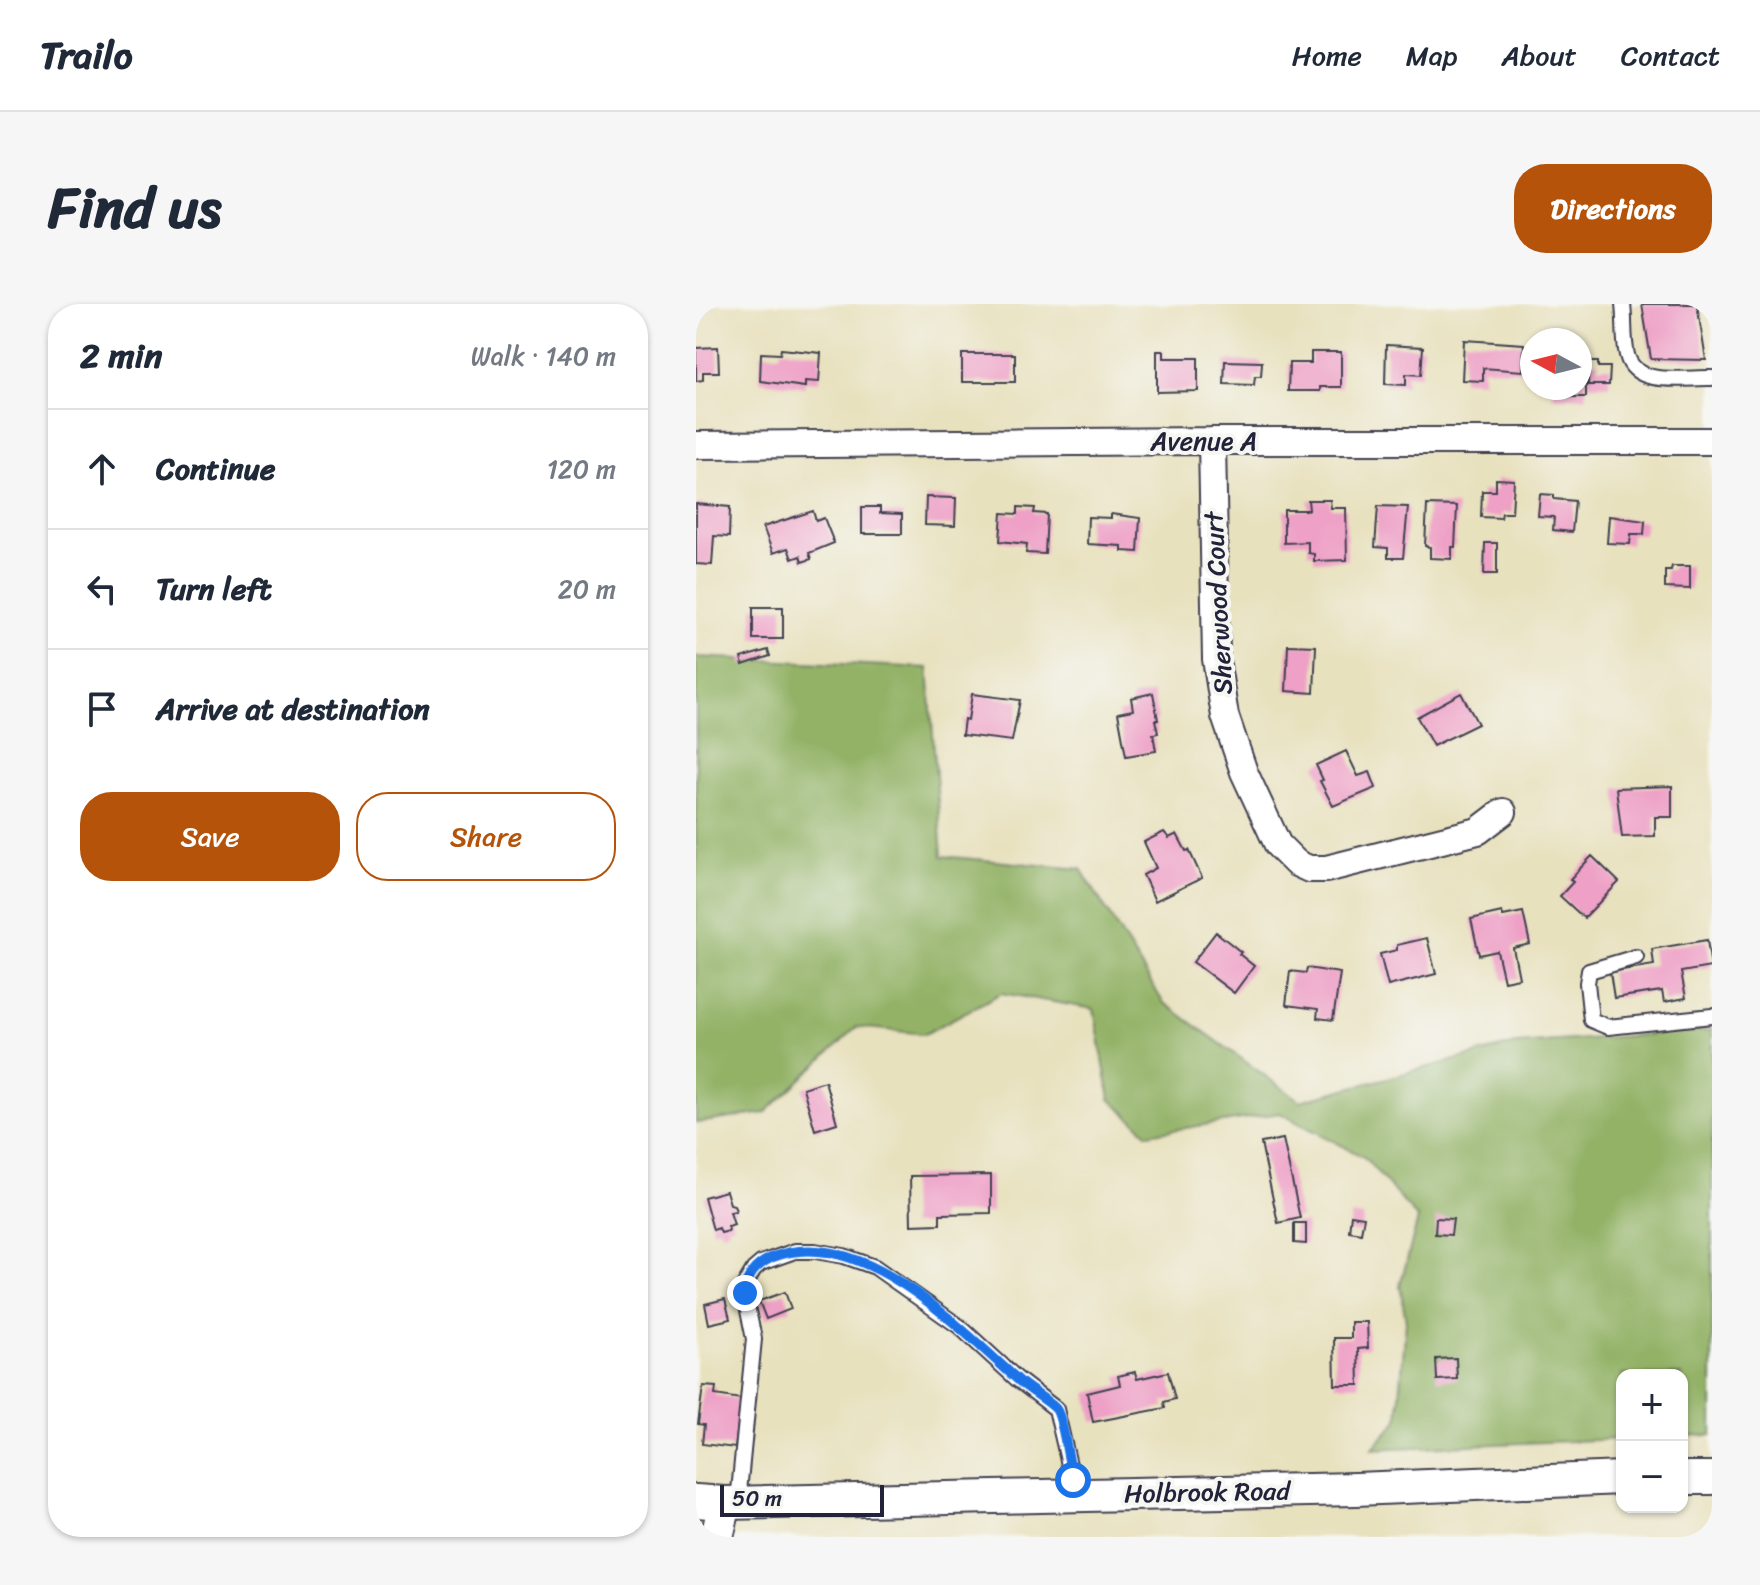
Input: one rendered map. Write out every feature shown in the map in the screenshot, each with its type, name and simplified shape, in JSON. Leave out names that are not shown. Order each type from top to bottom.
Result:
[{"type":"street","name":"Sherwood Court","points":[[1212,441],[1216,659],[1225,716],[1244,772],[1278,845],[1296,863],[1309,869],[1326,869],[1478,831],[1503,812]]},
{"type":"street","name":"Avenue A","points":[[696,445],[1712,441]]},
{"type":"street","name":"Holbrook Road","points":[[720,1502],[1356,1489],[1616,1478]]},
{"type":"street","points":[[1688,1478],[1712,1478]]},
{"type":"street","points":[[717,1537],[720,1502]]},
{"type":"lane","points":[[1623,304],[1627,356],[1634,370],[1648,377],[1712,378]]},
{"type":"lane","points":[[1636,957],[1589,971],[1587,983],[1591,1020],[1608,1027],[1712,1016]]},
{"type":"lane","points":[[720,1502],[754,1339],[745,1284],[761,1263],[795,1251],[844,1256],[875,1267],[960,1327],[1017,1379],[1056,1409],[1076,1495]]},
{"type":"green space","points":[[696,657],[928,668],[942,856],[1081,869],[1163,1002],[1300,1101],[1516,1044],[1712,1030],[1712,1435],[1688,1436],[1688,1369],[1616,1369],[1616,1439],[1372,1449],[1398,1420],[1406,1321],[1400,1286],[1418,1219],[1364,1157],[1280,1113],[1148,1134],[1110,1099],[1094,1009],[1001,993],[925,1034],[857,1027],[765,1113],[696,1123]]},
{"type":"building","points":[[1642,304],[1697,304],[1706,360],[1651,359]]},
{"type":"building","points":[[1464,340],[1520,344],[1520,371],[1483,368],[1483,381],[1462,380]]},
{"type":"building","points":[[1386,345],[1423,347],[1421,375],[1406,374],[1406,385],[1385,384]]},
{"type":"building","points":[[718,347],[719,372],[703,372],[703,380],[696,381],[696,348]]},
{"type":"building","points":[[781,349],[821,353],[819,382],[805,381],[805,387],[760,381],[761,353],[780,354]]},
{"type":"building","points":[[1157,351],[1164,351],[1164,358],[1198,358],[1198,391],[1157,392]]},
{"type":"building","points":[[1311,352],[1341,352],[1341,387],[1320,387],[1320,391],[1288,391],[1289,363],[1311,363]]},
{"type":"building","points":[[962,354],[1015,354],[1015,382],[962,382]]},
{"type":"building","points":[[1225,361],[1262,362],[1261,376],[1255,376],[1254,385],[1224,384]]},
{"type":"building","points":[[1592,362],[1598,362],[1598,367],[1610,367],[1609,385],[1592,385]]},
{"type":"building","points":[[1496,479],[1514,480],[1512,513],[1502,513],[1501,518],[1481,517],[1482,491],[1496,491]]},
{"type":"building","points":[[1540,494],[1575,501],[1572,532],[1553,530],[1554,517],[1538,516]]},
{"type":"building","points":[[926,497],[956,498],[955,526],[925,525]]},
{"type":"building","points":[[1308,500],[1330,500],[1331,508],[1346,508],[1347,560],[1314,561],[1314,554],[1308,553],[1308,542],[1284,543],[1284,510],[1309,510]]},
{"type":"building","points":[[696,504],[730,507],[729,537],[714,536],[712,565],[696,564]]},
{"type":"building","points":[[1427,505],[1457,506],[1452,559],[1430,558],[1430,547],[1425,546]]},
{"type":"building","points":[[1378,506],[1408,507],[1403,558],[1388,558],[1388,548],[1375,547]]},
{"type":"building","points":[[862,507],[880,507],[880,513],[902,514],[902,534],[862,534]]},
{"type":"building","points":[[1018,507],[1035,508],[1034,513],[1047,514],[1045,554],[1026,553],[1027,544],[1000,541],[1002,513],[1018,514]]},
{"type":"building","points":[[813,511],[816,521],[824,518],[834,543],[809,553],[811,559],[802,562],[800,556],[792,559],[788,548],[773,553],[763,527]]},
{"type":"building","points":[[1111,514],[1140,518],[1138,552],[1122,551],[1122,546],[1087,544],[1088,517],[1111,518]]},
{"type":"building","points":[[1609,516],[1645,521],[1644,534],[1631,534],[1630,544],[1607,543]]},
{"type":"building","points":[[1485,543],[1497,543],[1497,574],[1484,574]]},
{"type":"building","points":[[1672,566],[1690,566],[1690,589],[1665,588],[1665,570],[1671,570]]},
{"type":"building","points":[[753,607],[783,607],[783,639],[753,639]]},
{"type":"building","points":[[1288,645],[1316,646],[1314,693],[1286,691]]},
{"type":"building","points":[[768,650],[770,656],[743,665],[741,658]]},
{"type":"building","points":[[1153,693],[1158,720],[1155,720],[1158,733],[1153,734],[1156,751],[1126,756],[1118,713],[1133,710],[1131,698]]},
{"type":"building","points":[[1461,693],[1478,724],[1433,746],[1417,717]]},
{"type":"building","points":[[972,694],[1020,700],[1012,741],[962,735]]},
{"type":"building","points":[[1346,751],[1358,776],[1370,772],[1376,788],[1333,806],[1320,781],[1323,780],[1316,765]]},
{"type":"building","points":[[1672,786],[1672,817],[1655,817],[1655,836],[1622,837],[1616,788]]},
{"type":"building","points":[[1164,832],[1169,838],[1177,834],[1186,851],[1189,850],[1202,878],[1155,901],[1143,875],[1156,868],[1144,842]]},
{"type":"building","points":[[1592,856],[1619,882],[1584,918],[1560,896],[1573,882],[1570,879]]},
{"type":"building","points":[[1502,912],[1503,916],[1523,912],[1530,944],[1513,948],[1519,978],[1504,981],[1497,951],[1479,955],[1471,919]]},
{"type":"building","points":[[1216,932],[1254,966],[1234,993],[1193,962]]},
{"type":"building","points":[[1427,938],[1436,974],[1388,986],[1380,954],[1397,950],[1397,945]]},
{"type":"building","points":[[1707,940],[1711,967],[1681,972],[1686,998],[1664,1002],[1662,991],[1614,998],[1610,972],[1654,965],[1652,949]]},
{"type":"building","points":[[1307,968],[1340,973],[1333,1020],[1317,1018],[1318,1009],[1286,1005],[1290,971],[1306,973]]},
{"type":"building","points":[[825,1081],[837,1123],[815,1130],[803,1088]]},
{"type":"building","points":[[1283,1139],[1300,1218],[1278,1223],[1261,1143]]},
{"type":"building","points":[[991,1175],[991,1213],[940,1214],[940,1224],[911,1225],[910,1176]]},
{"type":"building","points":[[726,1191],[736,1211],[730,1212],[734,1225],[728,1227],[729,1231],[721,1233],[719,1228],[713,1230],[704,1197]]},
{"type":"building","points":[[1351,1215],[1364,1217],[1361,1233],[1349,1231]]},
{"type":"building","points":[[1436,1218],[1453,1219],[1451,1235],[1435,1234]]},
{"type":"building","points":[[1294,1223],[1306,1223],[1306,1244],[1294,1243]]},
{"type":"building","points":[[785,1292],[791,1309],[766,1319],[759,1301]]},
{"type":"building","points":[[725,1299],[730,1319],[709,1324],[705,1304]]},
{"type":"building","points":[[1351,1322],[1367,1322],[1368,1348],[1358,1349],[1359,1385],[1335,1385],[1334,1338],[1351,1338]]},
{"type":"building","points":[[1456,1358],[1457,1379],[1437,1380],[1436,1359]]},
{"type":"building","points":[[1135,1372],[1137,1379],[1168,1372],[1175,1399],[1164,1402],[1165,1408],[1093,1422],[1087,1393],[1120,1385],[1118,1376]]},
{"type":"building","points":[[703,1386],[716,1387],[715,1395],[741,1399],[735,1448],[702,1444],[704,1425],[698,1424]]},
{"type":"route","points":[[745,1293],[745,1284],[761,1263],[795,1251],[844,1256],[875,1267],[960,1327],[1017,1379],[1056,1409],[1073,1480]]}]
